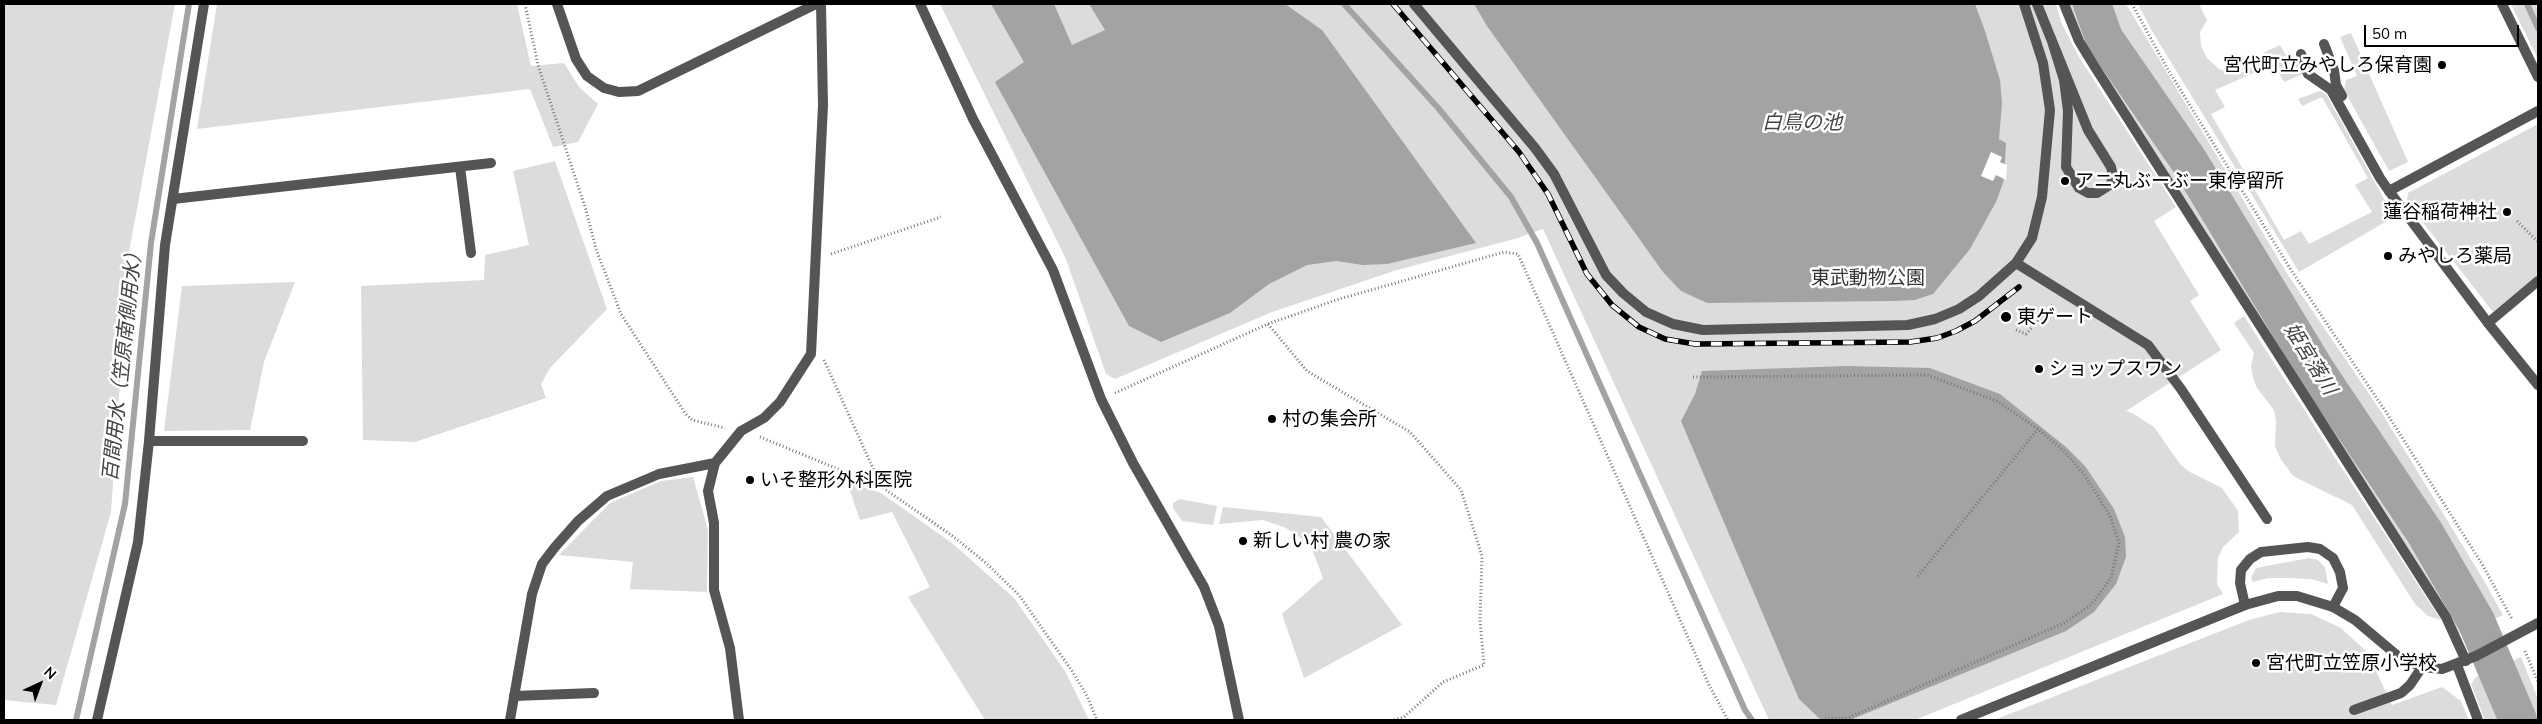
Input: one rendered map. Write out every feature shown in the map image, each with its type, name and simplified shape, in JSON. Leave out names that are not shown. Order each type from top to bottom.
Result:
[{"type":"street","points":[[97,720],[138,542],[149,441],[165,245],[204,4]]},
{"type":"street","points":[[557,4],[576,59],[587,76],[604,88],[620,92],[638,91],[816,4]]},
{"type":"street","points":[[739,720],[730,648],[714,590],[714,523],[708,491],[715,463],[741,431],[764,418],[780,402],[811,354],[823,105],[821,4]]},
{"type":"street","points":[[920,4],[973,119],[1052,270],[1101,400],[1133,463],[1204,587],[1219,626],[1239,720]]},
{"type":"street","points":[[1414,4],[1536,148],[1554,174],[1606,275],[1623,293],[1646,312],[1673,324],[1703,330],[1908,325],[1935,319],[1959,309],[1979,296],[2016,263],[2032,238],[2042,197],[2050,110],[2043,63],[2024,4]]},
{"type":"street","points":[[2037,4],[2051,38],[2088,130],[2111,167],[2114,176],[2110,184],[2097,193],[2088,193],[2079,188],[2066,167],[2068,111],[2064,80],[2051,38]]},
{"type":"street","points":[[2064,4],[2076,34],[2093,64],[2446,617],[2478,720]]},
{"type":"street","points":[[2502,4],[2538,77]]},
{"type":"street","points":[[2324,44],[2334,70],[2336,86],[2385,176],[2389,190]]},
{"type":"street","points":[[2301,54],[2308,74],[2331,90],[2380,178],[2488,323],[2538,385]]},
{"type":"street","points":[[2313,77],[2322,78],[2336,86]]},
{"type":"street","points":[[2389,190],[2538,111]]},
{"type":"street","points":[[172,200],[491,163]]},
{"type":"street","points":[[460,167],[471,253]]},
{"type":"street","points":[[2016,263],[2148,345],[2181,389],[2267,519]]},
{"type":"street","points":[[2488,323],[2538,281]]},
{"type":"street","points":[[149,441],[303,441]]},
{"type":"street","points":[[510,720],[532,594],[542,564],[555,547],[578,521],[607,496],[659,474],[715,463]]},
{"type":"street","points":[[2245,605],[2240,583],[2241,570],[2250,558],[2261,552],[2308,547],[2320,549],[2333,558],[2340,572],[2343,588],[2333,607]]},
{"type":"street","points":[[1961,720],[2245,605],[2278,596],[2297,596],[2333,607],[2355,620],[2398,657],[2422,668],[2442,669],[2461,663],[2538,623]]},
{"type":"street","points":[[2354,710],[2401,693],[2410,685],[2422,668]]},
{"type":"street","points":[[514,696],[594,692]]},
{"type":"path","points":[[2132,4],[2167,68],[2291,270],[2392,420],[2482,564],[2512,619]]},
{"type":"path","points":[[816,259],[941,217]]},
{"type":"path","points":[[2517,221],[2538,242]]},
{"type":"path","points":[[1101,400],[1268,324],[1336,300],[1494,254],[1504,252],[1518,254],[1709,685],[1728,720]]},
{"type":"path","points":[[2016,330],[2026,334],[2064,293]]},
{"type":"path","points":[[1268,324],[1307,371],[1410,432],[1462,490],[1482,556],[1480,620],[1484,665],[1443,682],[1404,717],[1394,720]]},
{"type":"path","points":[[813,336],[882,487]]},
{"type":"path","points":[[1693,377],[1927,375],[1997,401],[2038,429],[2063,450],[2084,474],[2110,516],[2119,543],[2111,578],[2091,605],[2064,623],[1848,718],[1825,718]]},
{"type":"path","points":[[1918,576],[2038,429]]},
{"type":"path","points":[[2525,651],[2538,682]]},
{"type":"green space","points":[[4,4],[175,4],[129,252],[111,512],[56,705],[4,700]]},
{"type":"green space","points":[[217,4],[517,4],[531,66],[564,63],[579,87],[598,104],[578,142],[553,147],[530,89],[197,129]]},
{"type":"green space","name":"東武動物公園","points":[[940,4],[2056,4],[2061,22],[2079,57],[2176,207],[2154,221],[2199,295],[2190,301],[2221,350],[2126,411],[2154,427],[2180,464],[2188,471],[2222,488],[2238,511],[2239,532],[2223,547],[2218,558],[2217,584],[2223,594],[1915,720],[1769,720],[1543,229],[1518,238],[1397,270],[1272,312],[1115,379],[1106,374],[1066,259]]},
{"type":"green space","points":[[2069,4],[2081,4],[2105,59],[2172,153],[2216,234],[2360,454],[2421,543],[2471,629],[2459,634],[2452,619],[2098,63],[2073,19]]},
{"type":"green space","points":[[2104,4],[2126,4],[2288,275],[2380,410],[2503,615],[2490,621],[2468,580],[2239,217],[2128,51],[2109,19]]},
{"type":"green space","points":[[2138,4],[2199,4],[2207,20],[2200,32],[2201,46],[2207,58],[2219,69],[2230,73],[2242,72],[2253,66],[2263,53],[2280,45],[2288,59],[2295,57],[2303,74],[2284,82],[2274,64],[2215,90],[2225,107],[2211,114],[2284,240],[2301,231],[2309,244],[2372,212],[2355,185],[2368,178],[2322,97],[2302,106],[2298,99],[2320,91],[2326,94],[2394,217],[2299,272],[2152,31]]},
{"type":"green space","points":[[2511,4],[2535,4],[2538,11],[2538,59]]},
{"type":"green space","points":[[2351,33],[2408,162],[2389,171],[2344,90],[2346,80],[2357,76],[2340,37]]},
{"type":"green space","points":[[2538,124],[2538,275],[2493,312],[2407,202],[2408,193]]},
{"type":"green space","points":[[555,161],[607,309],[550,368],[541,384],[546,398],[415,442],[363,440],[361,286],[484,280],[485,255],[529,245],[513,171]]},
{"type":"green space","points":[[295,282],[264,362],[250,430],[164,431],[182,286]]},
{"type":"green space","points":[[2244,316],[2441,620],[2428,616],[2415,604],[2352,505],[2293,476],[2280,458],[2275,446],[2276,421],[2274,410],[2257,388],[2251,366],[2254,353],[2234,323]]},
{"type":"green space","points":[[693,477],[708,530],[707,592],[630,589],[633,562],[559,555],[610,503],[661,481]]},
{"type":"green space","points":[[847,482],[881,493],[952,543],[1014,598],[1065,671],[1089,720],[985,720],[908,597],[930,587],[892,512],[860,520]]},
{"type":"green space","points":[[1180,499],[1217,506],[1213,525],[1182,521],[1173,508],[1173,503]]},
{"type":"green space","points":[[1223,507],[1321,517],[1402,625],[1304,678],[1282,614],[1323,578],[1310,544],[1286,528],[1263,520],[1219,524]]},
{"type":"green space","points":[[2309,558],[2318,560],[2325,567],[2328,584],[2311,579],[2287,578],[2268,578],[2253,582],[2251,578],[2256,568]]},
{"type":"green space","name":"宮代町立笠原小学校","points":[[2280,612],[2311,614],[2341,628],[2367,652],[2392,705],[2442,687],[2461,701],[2469,720],[1994,720],[2249,620]]},
{"type":"green space","points":[[2521,657],[2538,699],[2538,720],[2527,720],[2504,665]]},
{"type":"green space","points":[[2489,671],[2508,720],[2485,720],[2471,684],[2477,676]]},
{"type":"water","points":[[991,4],[1054,4],[1072,45],[1105,30],[1089,4],[1285,4],[1322,30],[1476,243],[1387,264],[1363,265],[1336,261],[1307,265],[1269,284],[1230,313],[1161,342],[1129,326],[995,82],[1024,62]]},
{"type":"water","name":"白鳥の池","points":[[1474,4],[1975,4],[2000,80],[2002,103],[1999,139],[2006,143],[2004,180],[1996,202],[1970,249],[1933,294],[1915,300],[1894,301],[1707,303],[1681,291],[1663,272],[1487,26]]},
{"type":"water","points":[[1847,366],[1930,368],[2000,394],[2066,447],[2085,466],[2114,509],[2125,537],[2126,557],[2116,584],[2094,612],[2066,631],[1850,720],[1821,720],[1799,699],[1681,421],[1695,394],[1702,371]]},
{"type":"pier","points":[[1991,152],[2002,157],[2000,162],[2007,165],[2006,180],[1996,175],[1993,181],[1981,176]]},
{"type":"waterway","name":"百間用水（笠原南側用水）","points":[[76,720],[125,504],[151,243],[189,4]]},
{"type":"waterway","points":[[1344,4],[1439,109],[1511,197],[1537,243],[1745,710],[1752,720]]},
{"type":"waterway","name":"姫宮落川","points":[[2092,4],[2104,38],[2189,161],[2317,372],[2425,533],[2476,621],[2518,720]]},
{"type":"waterway","points":[[2527,4],[2538,28]]},
{"type":"railway","points":[[1393,4],[1519,152],[1548,194],[1587,274],[1612,305],[1639,327],[1665,339],[1695,344],[1910,342],[1937,338],[1956,331],[1975,321],[2019,287]]},
{"type":"place","name":"宮代町立みやしろ保育園","points":[[2442,65]]},
{"type":"place","name":"アニ丸ぶーぶー東停留所","points":[[2065,181]]},
{"type":"place","name":"蓮谷稲荷神社","points":[[2507,212]]},
{"type":"place","name":"みやしろ薬局","points":[[2388,256]]},
{"type":"place","name":"東ゲート","points":[[2006,317]]},
{"type":"place","name":"ショップスワン","points":[[2039,369]]},
{"type":"place","name":"村の集会所","points":[[1272,419]]},
{"type":"place","name":"いそ整形外科医院","points":[[750,480]]},
{"type":"place","name":"新しい村 農の家","points":[[1243,541]]},
{"type":"place","name":"宮代町立笠原小学校","points":[[2256,663]]}]
